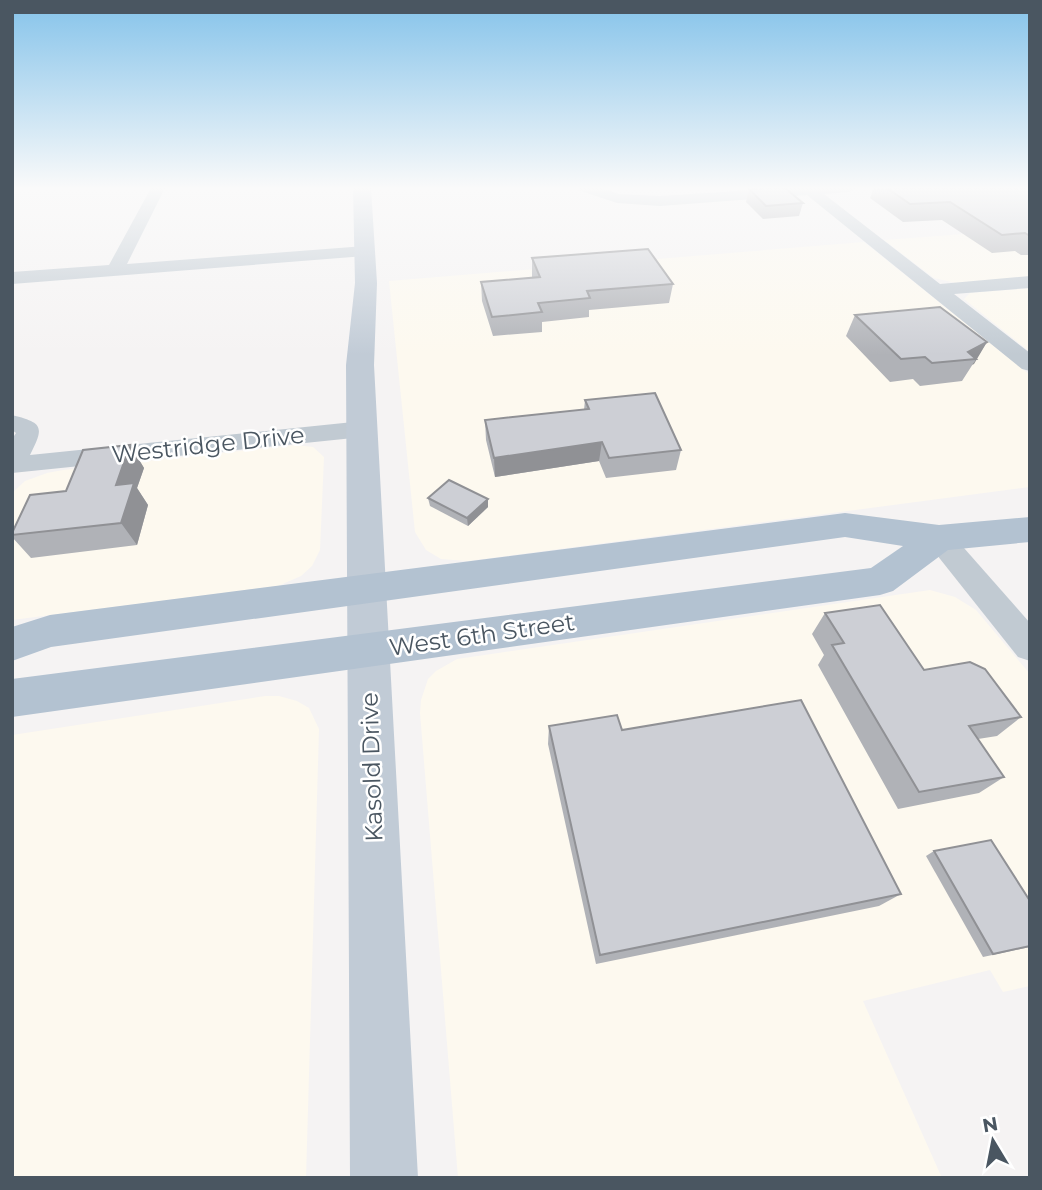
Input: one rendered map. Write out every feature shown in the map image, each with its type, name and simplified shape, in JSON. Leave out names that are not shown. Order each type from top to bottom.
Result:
[{"type":"main road","name":"Kasold Drive","points":[[365,244],[366,283],[360,348],[384,1178]]},
{"type":"main road","points":[[12,645],[50,631],[845,525],[939,538],[1030,529]]},
{"type":"main road","name":"West 6th Street","points":[[12,698],[880,581],[939,538]]},
{"type":"street","points":[[115,270],[129,244]]},
{"type":"street","points":[[878,244],[1030,364]]},
{"type":"street","points":[[12,278],[365,251]]},
{"type":"street","points":[[937,290],[1030,282]]},
{"type":"street","name":"Westridge Drive","points":[[12,422],[27,427],[28,433],[12,465]]},
{"type":"street","name":"Westridge Drive","points":[[12,465],[363,429]]},
{"type":"street","points":[[939,538],[1030,647]]},
{"type":"shaded area","points":[[866,244],[1030,375],[1030,487],[468,561],[441,559],[426,550],[415,532],[389,281]]},
{"type":"shaded area","points":[[889,244],[1030,244],[1030,277],[956,283],[934,278]]},
{"type":"shaded area","points":[[1030,288],[1030,352],[964,299],[970,293]]},
{"type":"shaded area","points":[[295,445],[313,447],[324,457],[320,550],[312,566],[301,576],[278,586],[12,620],[12,493],[25,481],[63,470]]},
{"type":"shaded area","points":[[930,590],[955,597],[976,610],[1030,674],[1030,986],[1003,992],[990,970],[863,1001],[942,1178],[458,1178],[420,713],[428,679],[457,659]]},
{"type":"shaded area","points":[[279,696],[309,708],[319,729],[306,1178],[12,1178],[12,735]]},
{"type":"building","points":[[648,249],[673,284],[587,291],[590,298],[538,303],[542,312],[492,317],[481,282],[540,277],[532,258]]},
{"type":"building","points":[[940,307],[987,342],[968,352],[976,359],[932,363],[925,357],[901,359],[855,315]]},
{"type":"building","points":[[655,393],[681,450],[609,458],[602,442],[494,458],[485,420],[589,409],[585,400]]},
{"type":"building","points":[[130,445],[116,485],[134,483],[121,523],[12,535],[30,495],[66,491],[83,450]]},
{"type":"building","points":[[449,480],[488,499],[467,518],[428,498]]},
{"type":"building","points":[[880,605],[924,670],[970,662],[985,669],[1021,717],[969,726],[1004,777],[919,792],[832,645],[844,643],[825,613]]},
{"type":"building","points":[[801,700],[901,894],[600,955],[549,726],[617,715],[622,730]]},
{"type":"building","points":[[991,840],[1030,901],[1030,946],[993,954],[934,851]]}]
